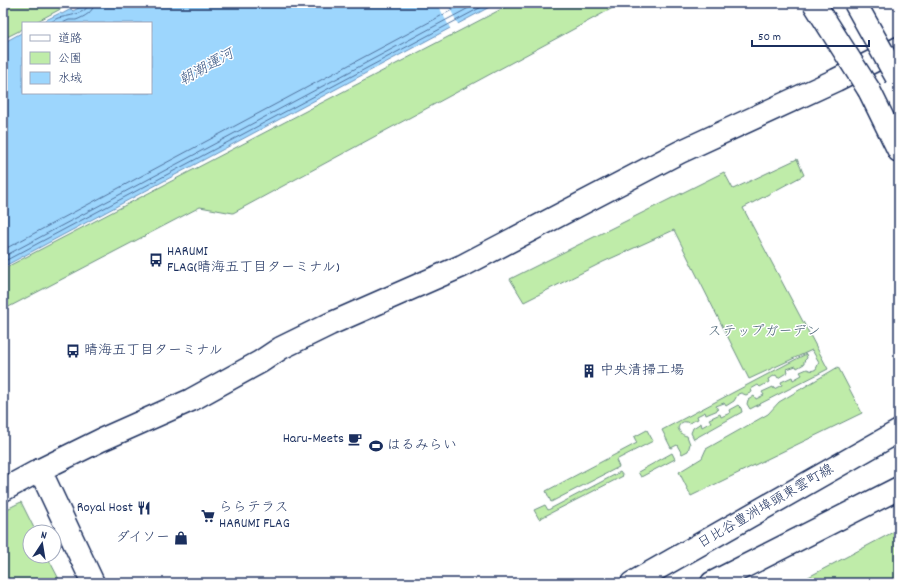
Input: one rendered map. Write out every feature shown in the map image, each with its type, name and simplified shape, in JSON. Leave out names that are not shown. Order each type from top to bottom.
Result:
[{"type":"main road","points":[[814,3],[869,90]]},
{"type":"main road","points":[[825,3],[899,151]]},
{"type":"main road","points":[[855,3],[898,80]]},
{"type":"main road","points":[[863,3],[898,80]]},
{"type":"main road","points":[[3,490],[101,440],[191,400],[260,362],[281,348],[330,324],[462,266],[680,152],[836,80],[899,48]]},
{"type":"main road","name":"日比谷豊洲埠頭東雲町線","points":[[632,583],[899,431]]},
{"type":"main road","points":[[40,470],[94,583]]},
{"type":"main road","points":[[712,583],[899,488]]},
{"type":"green space","points":[[3,3],[72,3],[36,22],[22,22],[22,30],[3,39]]},
{"type":"green space","points":[[513,3],[622,3],[233,213],[200,207],[3,310],[3,269]]},
{"type":"green space","name":"ステップガーデン","points":[[797,159],[804,175],[743,208],[828,369],[750,409],[747,404],[748,400],[754,396],[756,399],[764,395],[762,392],[782,385],[781,382],[792,377],[793,380],[802,375],[800,372],[807,369],[815,370],[819,362],[812,350],[749,379],[674,230],[603,262],[524,302],[510,279],[724,172],[733,189]]},
{"type":"green space","points":[[806,354],[807,358],[804,361],[804,364],[797,368],[796,366],[787,369],[788,372],[778,378],[776,375],[768,379],[769,382],[760,387],[758,385],[751,389],[752,392],[746,395],[741,393],[738,394],[734,401],[726,406],[724,403],[716,406],[718,410],[706,415],[705,412],[697,416],[698,419],[689,423],[682,422],[678,428],[681,434],[687,436],[690,444],[688,451],[682,454],[677,445],[671,448],[662,430]]},
{"type":"green space","points":[[838,367],[862,413],[691,496],[679,472],[702,458],[706,449],[768,414],[779,402]]},
{"type":"green space","points":[[738,405],[742,412],[694,439],[691,433],[693,428],[701,423],[702,427],[711,422],[709,419],[720,414],[721,417],[730,413],[729,410]]},
{"type":"green space","points":[[647,430],[653,441],[616,460],[619,467],[551,502],[546,491],[637,443],[634,437]]},
{"type":"green space","points":[[672,453],[675,459],[641,477],[638,472]]},
{"type":"green space","points":[[620,472],[623,476],[539,519],[534,510],[545,505],[548,510]]},
{"type":"green space","points":[[21,502],[32,524],[22,524],[22,564],[51,564],[61,583],[3,583],[3,511]]},
{"type":"green space","points":[[899,529],[899,583],[797,583]]},
{"type":"water","name":"朝潮運河","points":[[88,3],[497,3],[3,267],[3,43],[22,33],[22,94],[152,94],[152,22],[42,22],[71,9],[73,11]]},
{"type":"pier","points":[[437,3],[447,3],[459,26],[451,30]]},
{"type":"place","name":"HARUMI FLAG(晴海五丁目ターミナル)","points":[[156,260]]},
{"type":"place","name":"晴海五丁目ターミナル","points":[[73,351]]},
{"type":"place","name":"中央清掃工場","points":[[589,371]]},
{"type":"place","name":"Haru-Meets","points":[[355,439]]},
{"type":"place","name":"はるみらい","points":[[376,446]]},
{"type":"place","name":"Royal Host","points":[[144,508]]},
{"type":"place","name":"ららテラス HARUMI FLAG","points":[[208,516]]},
{"type":"place","name":"ダイソー","points":[[181,538]]}]
